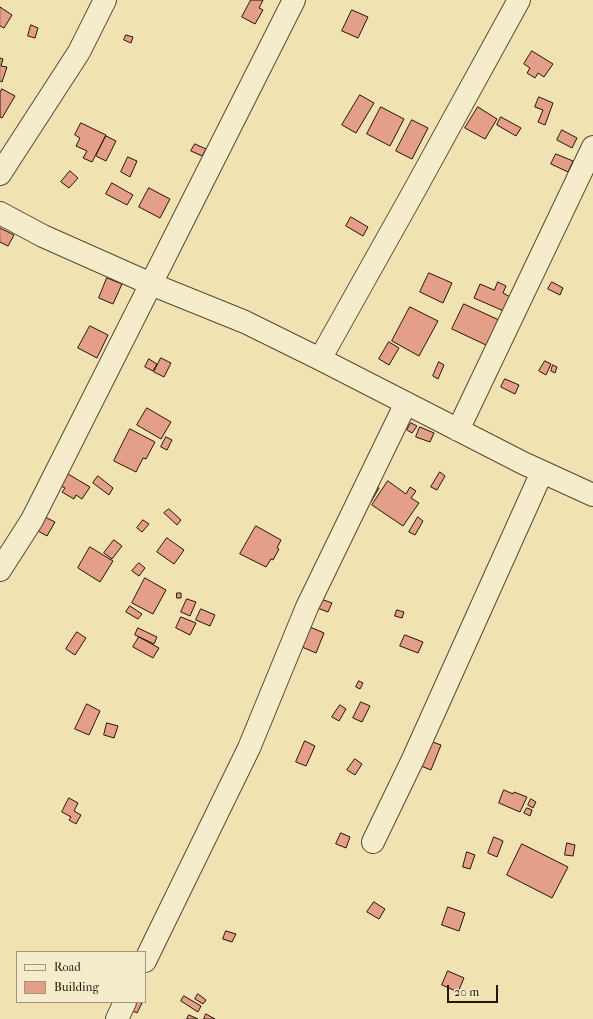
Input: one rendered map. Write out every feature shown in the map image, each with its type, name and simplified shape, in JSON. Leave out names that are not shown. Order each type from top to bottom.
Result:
[{"type":"street","points":[[0,174],[79,52],[105,0]]},
{"type":"street","points":[[0,570],[32,520],[294,0]]},
{"type":"street","points":[[320,359],[518,0]]},
{"type":"street","points":[[458,430],[593,147]]},
{"type":"street","points":[[0,213],[43,236],[152,284],[245,322],[542,472],[593,495]]},
{"type":"street","points":[[146,959],[249,748],[307,607],[406,403]]},
{"type":"street","points":[[373,842],[413,759],[542,472]]},
{"type":"street","points":[[117,1019],[125,1003]]},
{"type":"building","points":[[251,0],[263,0],[259,8],[263,10],[255,24],[242,17]]},
{"type":"building","points":[[0,7],[12,15],[4,28],[0,26]]},
{"type":"building","points":[[352,10],[368,17],[358,38],[342,31]]},
{"type":"building","points":[[31,25],[38,28],[35,38],[28,36]]},
{"type":"building","points":[[126,35],[133,37],[131,43],[124,40]]},
{"type":"building","points":[[532,51],[553,64],[544,77],[538,73],[535,78],[527,73],[530,68],[524,64]]},
{"type":"building","points":[[0,58],[3,59],[1,66],[7,67],[2,82],[0,81]]},
{"type":"building","points":[[2,89],[15,96],[2,118],[0,117],[0,93]]},
{"type":"building","points":[[360,95],[374,103],[356,133],[342,125]]},
{"type":"building","points":[[539,97],[553,103],[545,125],[538,122],[543,110],[535,107]]},
{"type":"building","points":[[381,107],[404,119],[390,146],[367,134]]},
{"type":"building","points":[[478,107],[497,119],[485,139],[465,128]]},
{"type":"building","points":[[501,117],[521,128],[516,136],[497,125]]},
{"type":"building","points":[[412,120],[428,128],[412,159],[396,151]]},
{"type":"building","points":[[81,123],[106,135],[92,162],[83,158],[87,151],[76,146],[80,138],[75,135]]},
{"type":"building","points":[[562,130],[577,138],[572,148],[557,140]]},
{"type":"building","points":[[106,136],[116,141],[106,161],[96,156]]},
{"type":"building","points":[[195,144],[206,149],[202,156],[191,151]]},
{"type":"building","points":[[556,154],[573,161],[568,172],[551,164]]},
{"type":"building","points":[[128,157],[137,161],[130,177],[121,172]]},
{"type":"building","points":[[70,171],[78,178],[69,188],[61,182]]},
{"type":"building","points":[[112,183],[133,195],[127,205],[106,194]]},
{"type":"building","points":[[149,188],[170,199],[160,218],[139,207]]},
{"type":"building","points":[[351,217],[368,227],[363,236],[346,226]]},
{"type":"building","points":[[0,228],[14,235],[8,246],[0,242]]},
{"type":"building","points":[[429,273],[452,283],[443,303],[420,292]]},
{"type":"building","points":[[107,278],[122,284],[113,304],[99,298]]},
{"type":"building","points":[[498,282],[506,286],[503,293],[512,298],[506,312],[474,298],[480,284],[494,290]]},
{"type":"building","points":[[552,282],[563,288],[560,295],[548,289]]},
{"type":"building","points":[[464,304],[499,320],[486,345],[452,329]]},
{"type":"building","points":[[410,307],[438,321],[419,356],[392,341]]},
{"type":"building","points":[[90,326],[108,335],[97,358],[78,348]]},
{"type":"building","points":[[389,342],[399,348],[389,365],[379,359]]},
{"type":"building","points":[[161,358],[171,363],[164,377],[154,372]]},
{"type":"building","points":[[149,359],[157,364],[153,371],[145,367]]},
{"type":"building","points":[[545,361],[551,364],[546,375],[539,371]]},
{"type":"building","points":[[439,362],[444,365],[438,379],[433,376]]},
{"type":"building","points":[[553,365],[557,367],[555,373],[551,371]]},
{"type":"building","points":[[505,379],[519,385],[515,394],[501,387]]},
{"type":"building","points":[[147,408],[171,422],[161,439],[137,425]]},
{"type":"building","points":[[411,423],[417,426],[412,433],[407,430]]},
{"type":"building","points":[[420,427],[434,433],[430,442],[416,437]]},
{"type":"building","points":[[130,429],[155,442],[146,459],[143,458],[136,472],[114,461]]},
{"type":"building","points":[[166,437],[172,440],[167,450],[161,447]]},
{"type":"building","points":[[440,472],[445,476],[437,490],[431,487]]},
{"type":"building","points":[[68,474],[90,487],[82,499],[76,495],[74,499],[62,492],[65,488],[61,486]]},
{"type":"building","points":[[98,476],[113,488],[109,495],[93,483]]},
{"type":"building","points":[[388,481],[406,494],[410,487],[416,491],[411,498],[419,503],[403,526],[372,505]]},
{"type":"building","points":[[373,485],[379,488],[371,502],[365,499]]},
{"type":"building","points":[[169,509],[181,520],[177,525],[164,513]]},
{"type":"building","points":[[45,517],[55,522],[47,536],[38,531]]},
{"type":"building","points":[[418,517],[423,521],[415,535],[409,532]]},
{"type":"building","points":[[143,520],[149,524],[142,532],[137,528]]},
{"type":"building","points":[[256,526],[281,540],[277,548],[279,549],[273,560],[271,559],[266,567],[240,554]]},
{"type":"building","points":[[167,538],[184,550],[174,564],[157,552]]},
{"type":"building","points":[[114,540],[122,546],[112,559],[104,553]]},
{"type":"building","points":[[90,547],[113,561],[100,582],[78,568]]},
{"type":"building","points":[[139,563],[145,568],[139,576],[132,571]]},
{"type":"building","points":[[145,578],[166,590],[153,614],[132,603]]},
{"type":"building","points":[[177,593],[181,593],[181,598],[177,598]]},
{"type":"building","points":[[318,598],[332,603],[328,612],[315,607]]},
{"type":"building","points":[[187,599],[196,602],[190,616],[181,612]]},
{"type":"building","points":[[130,606],[142,614],[138,619],[126,612]]},
{"type":"building","points":[[201,609],[215,615],[210,626],[196,620]]},
{"type":"building","points":[[397,610],[404,612],[402,618],[395,616]]},
{"type":"building","points":[[181,617],[196,623],[190,635],[176,628]]},
{"type":"building","points":[[310,627],[324,633],[316,653],[302,647]]},
{"type":"building","points":[[138,628],[157,637],[154,644],[135,635]]},
{"type":"building","points":[[77,632],[86,638],[75,655],[66,649]]},
{"type":"building","points":[[405,635],[423,642],[418,653],[400,646]]},
{"type":"building","points":[[139,637],[159,648],[153,658],[133,647]]},
{"type":"building","points":[[359,681],[363,683],[360,689],[356,687]]},
{"type":"building","points":[[361,702],[370,706],[362,722],[353,718]]},
{"type":"building","points":[[87,704],[100,711],[89,735],[75,729]]},
{"type":"building","points":[[340,705],[346,709],[339,721],[332,717]]},
{"type":"building","points":[[107,723],[118,726],[114,738],[104,735]]},
{"type":"building","points":[[305,741],[315,746],[306,766],[296,762]]},
{"type":"building","points":[[430,741],[441,745],[431,770],[421,766]]},
{"type":"building","points":[[355,759],[362,764],[355,775],[347,770]]},
{"type":"building","points":[[504,790],[513,794],[514,792],[527,797],[520,812],[499,803]]},
{"type":"building","points":[[69,798],[78,803],[74,811],[81,815],[76,824],[69,820],[71,817],[62,812]]},
{"type":"building","points":[[531,799],[536,802],[533,808],[528,805]]},
{"type":"building","points":[[527,808],[532,810],[530,816],[524,813]]},
{"type":"building","points":[[341,833],[350,837],[346,848],[336,844]]},
{"type":"building","points":[[494,837],[503,841],[497,857],[488,853]]},
{"type":"building","points":[[567,843],[575,845],[573,856],[565,855]]},
{"type":"building","points":[[522,844],[568,867],[552,898],[507,875]]},
{"type":"building","points":[[467,852],[475,855],[470,869],[463,867]]},
{"type":"building","points":[[374,902],[385,909],[379,919],[367,912]]},
{"type":"building","points":[[448,907],[465,913],[459,931],[442,925]]},
{"type":"building","points":[[226,931],[236,934],[232,942],[223,939]]},
{"type":"building","points":[[448,971],[464,978],[458,992],[442,985]]},
{"type":"building","points":[[198,994],[206,1000],[203,1004],[195,999]]},
{"type":"building","points":[[184,996],[201,1006],[198,1012],[181,1001]]},
{"type":"building","points":[[137,1003],[142,1003],[137,1013],[133,1011]]},
{"type":"building","points":[[206,1014],[215,1019],[204,1019]]},
{"type":"building","points":[[189,1015],[198,1019],[187,1019]]}]
